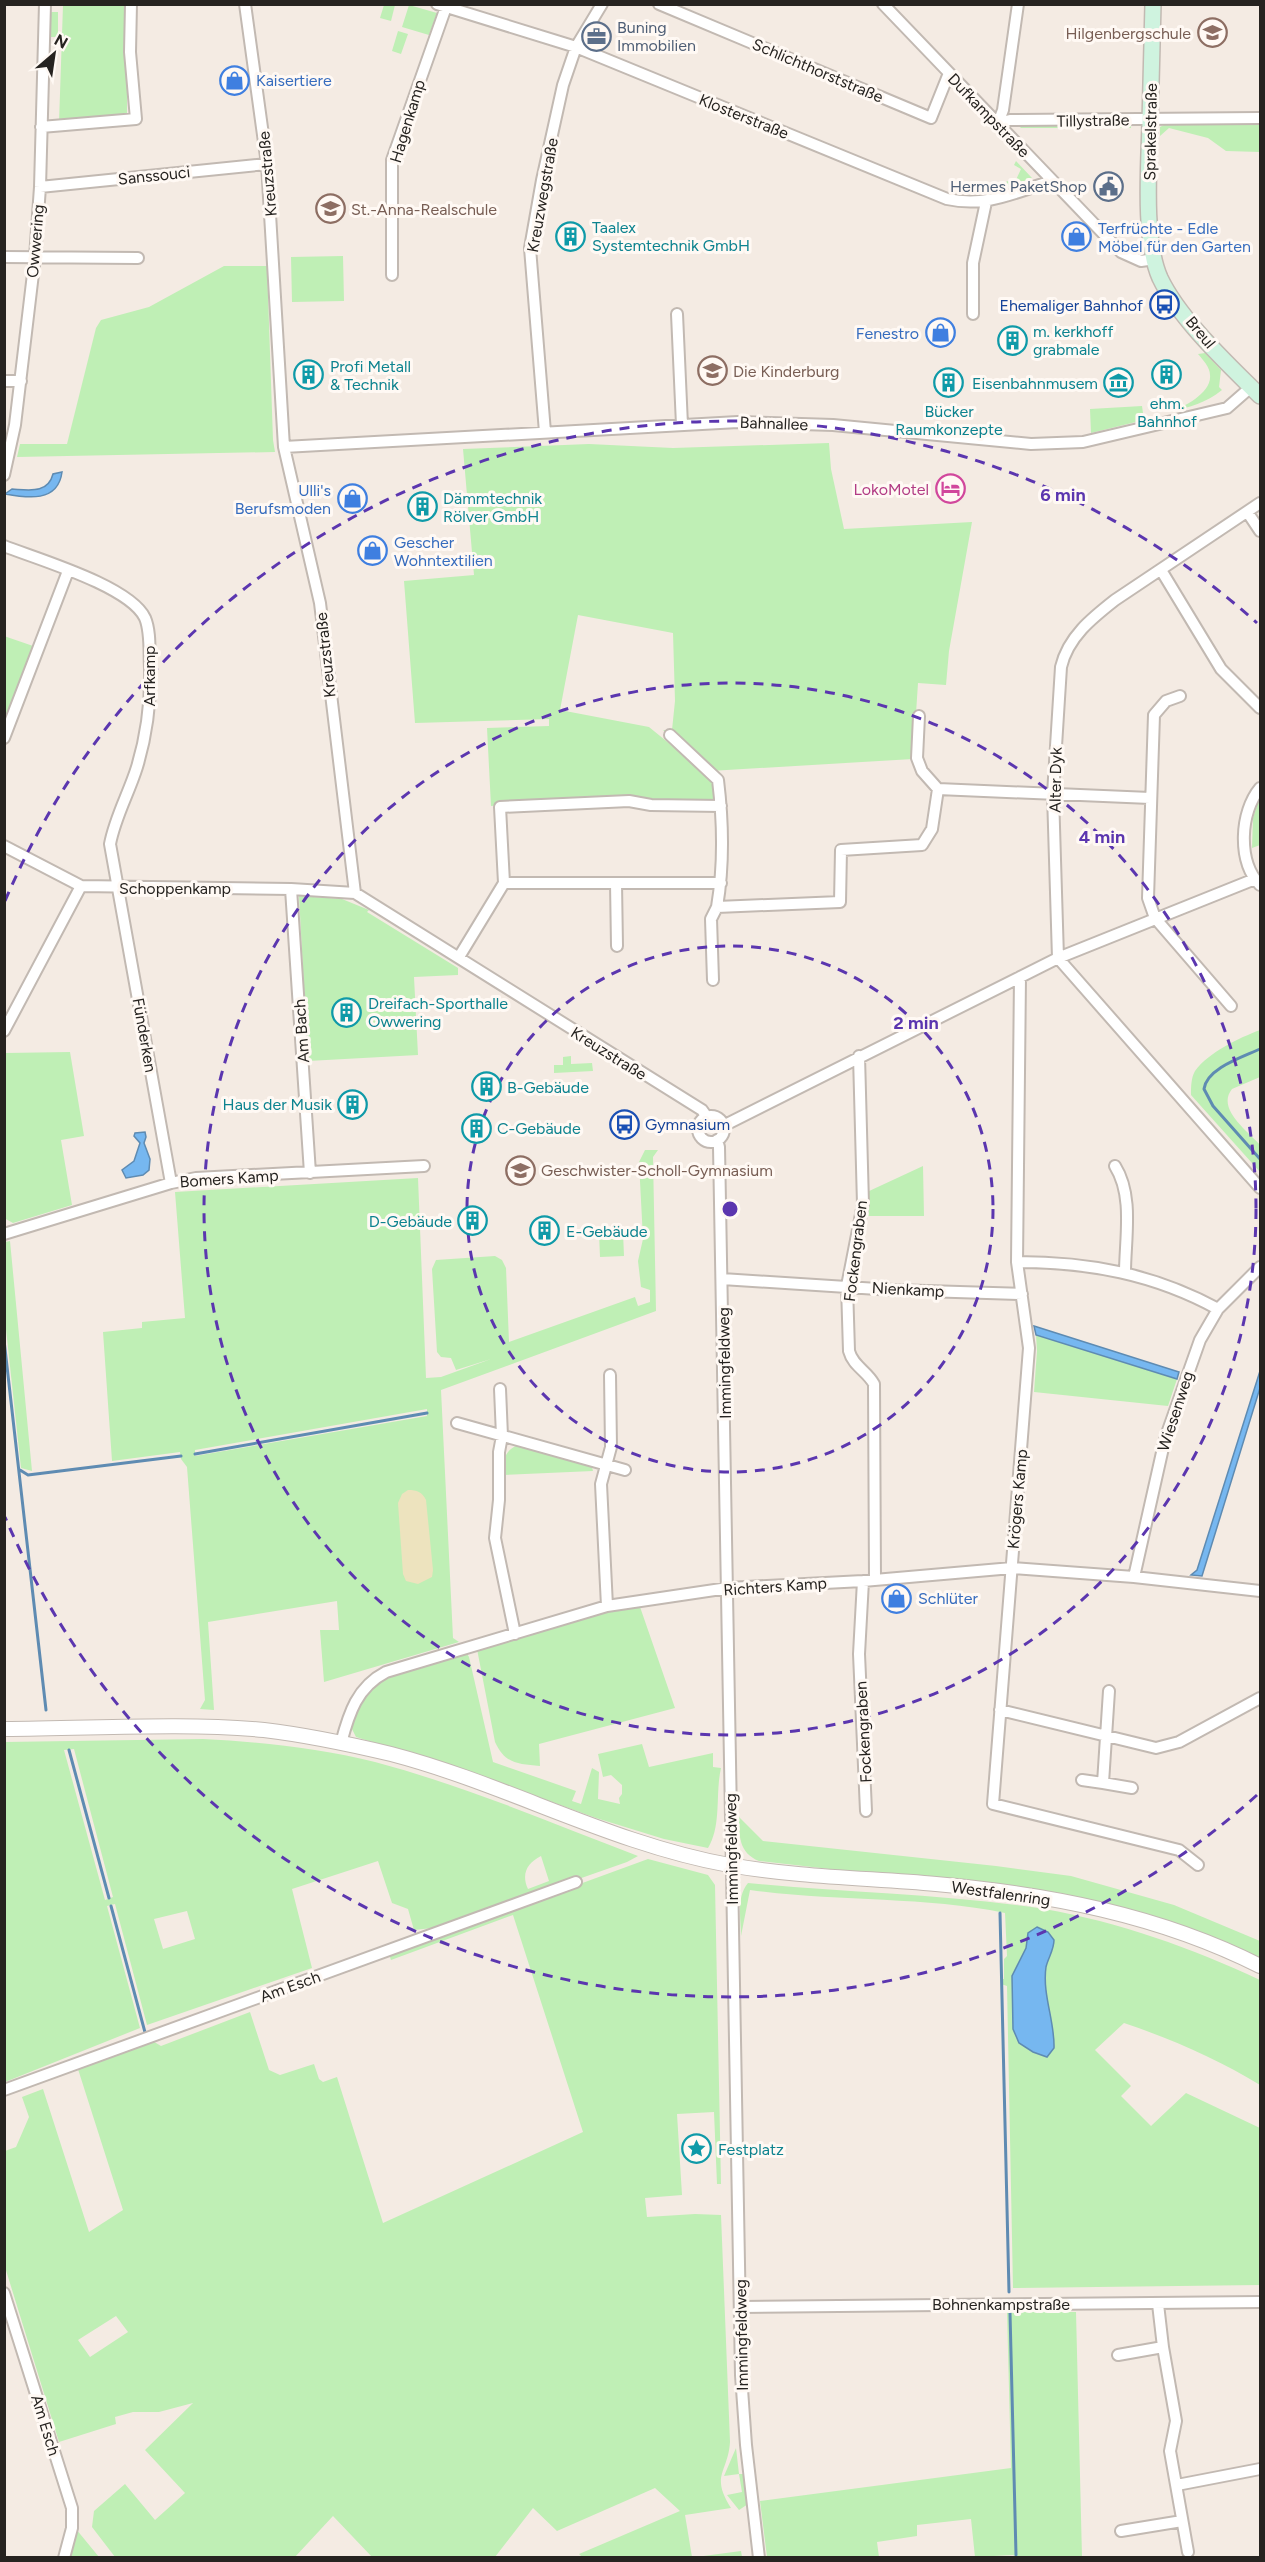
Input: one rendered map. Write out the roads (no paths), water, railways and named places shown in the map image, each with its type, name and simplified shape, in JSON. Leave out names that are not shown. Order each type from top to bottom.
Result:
[{"type":"main road","name":"Sprakelstraße","points":[[1153,4],[1148,184],[1155,259]]},
{"type":"main road","name":"Breul","points":[[1155,259],[1161,278],[1173,298],[1205,339],[1256,392]]},
{"type":"street","name":"Owwering","points":[[4,474],[9,461],[21,381],[35,257],[40,187],[45,4]]},
{"type":"street","points":[[41,127],[136,119],[130,52],[131,4]]},
{"type":"street","name":"Kreuzstraße","points":[[245,4],[267,164],[284,447],[320,603],[355,893],[702,1110],[707,1117]]},
{"type":"street","name":"Kreuzwegstraße","points":[[545,432],[530,248],[562,85],[576,47],[602,4]]},
{"type":"street","name":"Schlichthorststraße","points":[[659,4],[931,118],[949,73]]},
{"type":"street","name":"Dufkampstraße","points":[[883,4],[1121,252],[1141,261],[1155,259]]},
{"type":"street","points":[[998,123],[1004,110],[1018,4]]},
{"type":"street","name":"Klosterstraße","points":[[442,6],[576,47],[947,199],[986,202],[1046,183],[1051,179]]},
{"type":"street","name":"Hagenkamp","points":[[392,274],[392,160],[442,6]]},
{"type":"street","name":"Tillystraße","points":[[998,123],[1010,120],[1260,118]]},
{"type":"street","name":"Sanssouci","points":[[40,187],[267,164]]},
{"type":"street","points":[[973,314],[973,263],[986,202]]},
{"type":"street","points":[[4,257],[138,258]]},
{"type":"street","points":[[677,314],[682,425]]},
{"type":"street","points":[[4,381],[21,381]]},
{"type":"street","name":"Bahnallee","points":[[284,447],[738,422],[833,425],[1031,444],[1083,442],[1227,408],[1256,392]]},
{"type":"street","name":"Alter Dyk","points":[[1058,957],[1053,794],[1059,683],[1067,648],[1098,613],[1260,503]]},
{"type":"street","points":[[1248,513],[1260,531]]},
{"type":"street","name":"Arfkamp","points":[[4,546],[104,586],[131,602],[145,618],[148,631],[150,685],[148,722],[137,767],[113,830],[110,844],[119,888]]},
{"type":"street","points":[[1161,570],[1221,669],[1260,708]]},
{"type":"street","points":[[4,738],[68,571]]},
{"type":"street","points":[[1180,696],[1166,701],[1154,715],[1148,898],[1155,918],[1232,1006]]},
{"type":"street","points":[[919,716],[917,758],[922,771],[938,789],[1150,798]]},
{"type":"street","points":[[670,735],[718,780],[721,806],[721,883],[717,907],[711,919],[712,980]]},
{"type":"street","points":[[723,1126],[1058,957],[1155,918],[1258,882],[1245,845],[1245,819],[1251,801],[1260,788]]},
{"type":"street","points":[[717,907],[840,902],[842,850],[922,845],[932,829],[938,789]]},
{"type":"street","points":[[459,957],[504,883],[500,807],[629,801],[651,805],[721,806]]},
{"type":"street","name":"Schoppenkamp","points":[[4,846],[81,886],[291,889],[355,893]]},
{"type":"street","points":[[504,883],[721,883]]},
{"type":"street","points":[[616,883],[617,946]]},
{"type":"street","points":[[4,1030],[81,886]]},
{"type":"street","name":"Fünderken","points":[[119,888],[171,1183]]},
{"type":"street","name":"Am Bach","points":[[291,889],[310,1173]]},
{"type":"street","points":[[1058,957],[1260,1188]]},
{"type":"street","name":"Krögers Kamp","points":[[1020,977],[1017,1262],[1029,1348],[993,1804],[1179,1850],[1198,1865]]},
{"type":"street","name":"Fockengraben","points":[[859,1056],[862,1216],[848,1286],[851,1359],[870,1376],[874,1384],[875,1580]]},
{"type":"street","points":[[707,1117],[715,1117],[723,1126],[723,1134],[717,1140],[707,1141],[699,1134],[698,1125],[707,1117]]},
{"type":"street","name":"Immingfeldweg","points":[[717,1140],[722,1279],[741,2375],[746,2445],[759,2558]]},
{"type":"street","name":"Bomers Kamp","points":[[4,1234],[171,1183],[196,1178],[424,1166]]},
{"type":"street","points":[[1115,1166],[1122,1178],[1126,1201],[1125,1273]]},
{"type":"street","points":[[1017,1262],[1063,1262],[1125,1273],[1191,1294],[1218,1309]]},
{"type":"street","name":"Wiesenweg","points":[[1134,1577],[1165,1439],[1200,1340],[1218,1309],[1260,1267]]},
{"type":"street","name":"Nienkamp","points":[[722,1279],[1022,1294]]},
{"type":"street","points":[[607,1606],[601,1484],[611,1447],[610,1375]]},
{"type":"street","points":[[500,1389],[502,1436],[499,1452],[499,1500],[495,1538],[515,1634]]},
{"type":"street","points":[[457,1423],[625,1470]]},
{"type":"street","name":"Richters Kamp","points":[[341,1743],[348,1717],[357,1698],[379,1676],[607,1606],[728,1588],[862,1581],[1012,1568],[1134,1577],[1260,1591]]},
{"type":"street","name":"Fockengraben","points":[[862,1581],[859,1654],[866,1811]]},
{"type":"street","points":[[1103,1783],[1109,1691]]},
{"type":"street","points":[[999,1710],[1156,1748],[1171,1746],[1260,1698]]},
{"type":"street","name":"Westfalenring","points":[[4,1729],[166,1726],[220,1728],[264,1731],[341,1743],[430,1765],[618,1835],[677,1853],[731,1865],[841,1878],[981,1888],[1087,1905],[1168,1928],[1260,1966]]},
{"type":"street","points":[[1082,1780],[1132,1788]]},
{"type":"street","name":"Am Esch","points":[[4,2090],[576,1882]]},
{"type":"street","name":"Am Esch","points":[[4,2294],[72,2508],[72,2528],[63,2558]]},
{"type":"street","name":"Bohnenkampstraße","points":[[741,2307],[1260,2303]]},
{"type":"street","points":[[1158,2304],[1176,2421],[1170,2451],[1188,2552]]},
{"type":"street","points":[[1118,2355],[1163,2348]]},
{"type":"street","points":[[1177,2485],[1260,2469]]},
{"type":"street","points":[[1121,2531],[1182,2521]]},
{"type":"water","points":[[62,472],[59,482],[48,494],[23,497],[5,494],[12,489],[42,488],[51,480],[53,474]]},
{"type":"water","points":[[145,1132],[144,1143],[150,1159],[149,1170],[143,1175],[126,1178],[122,1170],[134,1161],[140,1143],[134,1136],[135,1133]]},
{"type":"water","points":[[1034,1326],[1179,1372],[1177,1379],[1036,1335]]},
{"type":"water","points":[[1260,1371],[1260,1388],[1202,1576],[1191,1575],[1197,1570]]},
{"type":"water","points":[[1037,1927],[1048,1932],[1054,1940],[1045,1977],[1054,2038],[1054,2048],[1047,2057],[1019,2043],[1013,2029],[1012,1976],[1026,1948],[1028,1933]]},
{"type":"waterway","points":[[1260,1049],[1219,1069],[1212,1075],[1204,1089],[1213,1106],[1260,1159]]},
{"type":"waterway","points":[[4,1340],[46,1710]]},
{"type":"waterway","points":[[195,1454],[427,1413]]},
{"type":"waterway","points":[[20,1470],[28,1475],[181,1456]]},
{"type":"waterway","points":[[69,1750],[109,1898]]},
{"type":"waterway","points":[[111,1906],[146,2036]]},
{"type":"waterway","points":[[1000,1913],[1009,2292]]},
{"type":"waterway","points":[[1010,2313],[1016,2555]]},
{"type":"place","name":"Hilgenbergschule","points":[[1212,33]]},
{"type":"place","name":"Buning Immobilien","points":[[596,36]]},
{"type":"place","name":"Kaisertiere","points":[[235,80]]},
{"type":"place","name":"Hermes PaketShop","points":[[1108,186]]},
{"type":"place","name":"St.-Anna-Realschule","points":[[330,209]]},
{"type":"place","name":"Taalex Systemtechnik GmbH","points":[[571,236]]},
{"type":"place","name":"Terfrüchte - Edle Möbel für den Garten","points":[[1077,237]]},
{"type":"place","name":"Ehemaliger Bahnhof","points":[[1164,305]]},
{"type":"place","name":"Fenestro","points":[[940,333]]},
{"type":"place","name":"m. kerkhoff grabmale","points":[[1012,340]]},
{"type":"place","name":"Die Kinderburg","points":[[712,371]]},
{"type":"place","name":"Profi Metall & Technik","points":[[309,375]]},
{"type":"place","name":"ehm. Bahnhof","points":[[1167,375]]},
{"type":"place","name":"Bücker Raumkonzepte","points":[[949,383]]},
{"type":"place","name":"Eisenbahnmusem","points":[[1119,383]]},
{"type":"place","name":"LokoMotel","points":[[950,489]]},
{"type":"place","name":"Ulli's Berufsmoden","points":[[352,499]]},
{"type":"place","name":"Dämmtechnik Rölver GmbH","points":[[422,507]]},
{"type":"place","name":"Gescher Wohntextilien","points":[[373,551]]},
{"type":"place","name":"Dreifach-Sporthalle Owwering","points":[[347,1012]]},
{"type":"place","name":"B-Gebäude","points":[[486,1087]]},
{"type":"place","name":"Haus der Musik","points":[[353,1104]]},
{"type":"place","name":"Gymnasium","points":[[624,1124]]},
{"type":"place","name":"C-Gebäude","points":[[476,1128]]},
{"type":"place","name":"Geschwister-Scholl-Gymnasium","points":[[520,1170]]},
{"type":"place","name":"D-Gebäude","points":[[473,1221]]},
{"type":"place","name":"E-Gebäude","points":[[545,1231]]},
{"type":"place","name":"Schlüter","points":[[897,1598]]},
{"type":"place","name":"Festplatz","points":[[697,2149]]}]
